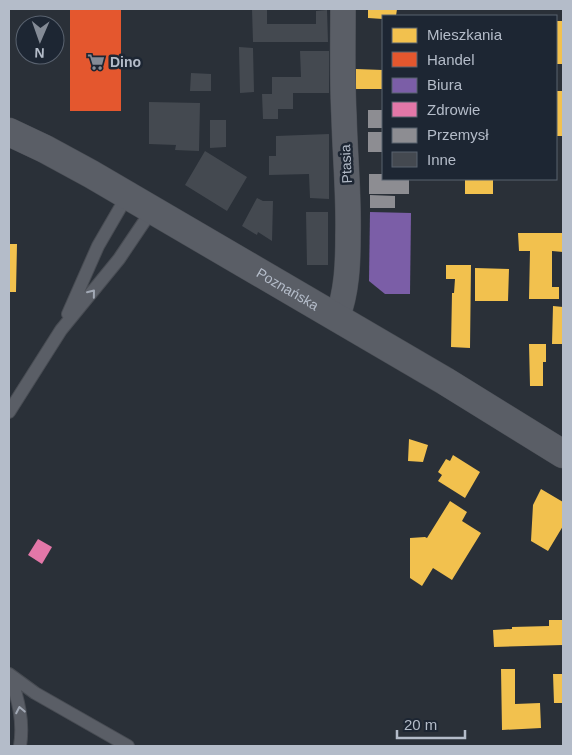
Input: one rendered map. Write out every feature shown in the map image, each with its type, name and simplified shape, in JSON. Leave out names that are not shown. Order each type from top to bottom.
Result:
[{"type":"street","name":"Ptasia","points":[[337,318],[347,278],[348,253],[343,9]]},
{"type":"street","name":"Poznańska","points":[[9,132],[91,174],[445,381],[563,454]]},
{"type":"lane","points":[[61,330],[98,246],[127,196]]},
{"type":"lane","points":[[9,412],[61,330],[120,259],[152,210]]},
{"type":"lane","points":[[9,675],[19,706],[21,719],[20,746]]},
{"type":"lane","points":[[9,675],[35,693],[128,746]]},
{"type":"building: Mieszkania","points":[[368,9],[397,9],[396,15],[382,15],[382,19],[368,18]]},
{"type":"building: Mieszkania","points":[[557,21],[563,21],[563,64],[557,64]]},
{"type":"building: Mieszkania","points":[[356,69],[382,70],[382,89],[356,89]]},
{"type":"building: Mieszkania","points":[[557,91],[563,91],[563,136],[557,136]]},
{"type":"building: Mieszkania","points":[[465,180],[493,180],[493,194],[465,194]]},
{"type":"building: Mieszkania","points":[[518,233],[563,233],[563,252],[552,251],[552,287],[559,287],[559,299],[529,299],[530,251],[519,251]]},
{"type":"building: Mieszkania","points":[[9,244],[17,244],[16,292],[9,292]]},
{"type":"building: Mieszkania","points":[[446,265],[471,265],[470,348],[451,347],[452,293],[454,293],[455,279],[446,279]]},
{"type":"building: Mieszkania","points":[[475,268],[509,269],[508,301],[475,301]]},
{"type":"building: Mieszkania","points":[[553,306],[563,307],[563,344],[552,344]]},
{"type":"building: Mieszkania","points":[[529,344],[546,344],[546,362],[543,362],[543,386],[530,386]]},
{"type":"building: Mieszkania","points":[[409,439],[428,445],[423,462],[408,461]]},
{"type":"building: Mieszkania","points":[[453,455],[480,472],[465,498],[438,481],[442,475],[438,472],[446,459],[450,461]]},
{"type":"building: Mieszkania","points":[[541,489],[563,502],[563,526],[548,551],[531,541],[533,505]]},
{"type":"building: Mieszkania","points":[[450,501],[467,512],[462,521],[481,533],[452,580],[433,568],[422,586],[410,578],[410,538],[427,538]]},
{"type":"building: Mieszkania","points":[[549,620],[563,620],[563,645],[494,647],[493,630],[512,629],[512,627],[549,626]]},
{"type":"building: Mieszkania","points":[[501,669],[515,669],[515,704],[540,703],[541,728],[502,730]]},
{"type":"building: Mieszkania","points":[[553,674],[563,674],[563,703],[554,703]]},
{"type":"building: Handel","name":"Dino","points":[[70,9],[121,9],[121,111],[70,111]]},
{"type":"building: Biura","points":[[370,212],[411,213],[410,294],[385,294],[369,281]]},
{"type":"building: Zdrowie","points":[[38,539],[52,547],[42,564],[28,555]]},
{"type":"building: Przemysł","points":[[368,110],[382,110],[382,128],[368,128]]},
{"type":"building: Przemysł","points":[[368,132],[382,132],[382,152],[368,152]]},
{"type":"building: Przemysł","points":[[369,174],[382,174],[382,180],[409,180],[409,194],[369,194]]},
{"type":"building: Przemysł","points":[[370,195],[395,196],[395,208],[370,208]]},
{"type":"building: Inne","points":[[252,9],[267,9],[267,24],[316,24],[316,11],[327,10],[328,42],[253,42]]},
{"type":"building: Inne","points":[[239,47],[253,48],[254,92],[240,93]]},
{"type":"building: Inne","points":[[300,51],[329,51],[329,93],[293,93],[293,109],[278,109],[278,119],[263,119],[262,94],[272,94],[272,77],[301,77]]},
{"type":"building: Inne","points":[[191,73],[211,74],[211,91],[190,91]]},
{"type":"building: Inne","points":[[149,102],[200,103],[199,151],[175,150],[176,145],[149,144]]},
{"type":"building: Inne","points":[[210,120],[226,120],[226,147],[210,148]]},
{"type":"building: Inne","points":[[329,134],[329,199],[310,198],[309,174],[269,175],[269,156],[276,156],[276,136]]},
{"type":"building: Inne","points":[[205,151],[247,177],[227,211],[185,185]]},
{"type":"building: Inne","points":[[257,198],[263,201],[273,201],[272,241],[258,232],[257,235],[242,226]]},
{"type":"building: Inne","points":[[306,212],[328,212],[328,265],[307,265]]},
{"type":"place","name":"Dino","points":[[96,62]]}]
